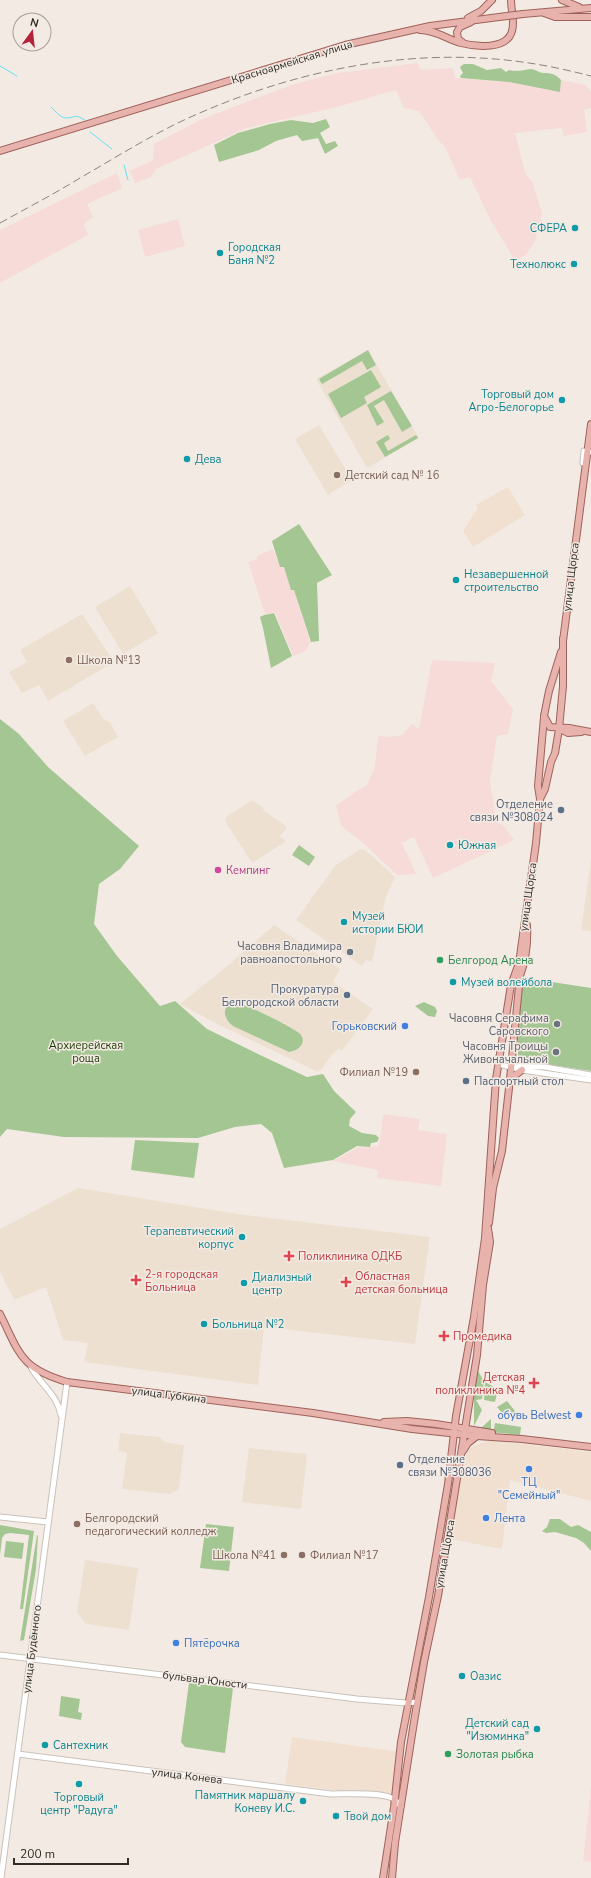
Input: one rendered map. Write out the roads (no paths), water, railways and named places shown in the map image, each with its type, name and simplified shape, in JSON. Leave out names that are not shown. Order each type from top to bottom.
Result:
[{"type":"main road","points":[[461,21],[476,14],[492,0]]},
{"type":"main road","points":[[406,30],[432,31],[460,43],[472,45],[497,45],[508,39],[513,28],[511,0]]},
{"type":"main road","points":[[562,0],[582,8]]},
{"type":"main road","name":"Красноармейская улица","points":[[0,151],[320,52],[406,30],[475,19],[591,8]]},
{"type":"main road","points":[[543,12],[555,17],[591,17]]},
{"type":"main road","points":[[472,45],[460,41],[456,34],[460,27],[475,19]]},
{"type":"main road","name":"улица Щорса","points":[[383,1878],[394,1807],[401,1742],[410,1703],[441,1531],[457,1410],[474,1317],[485,1238],[498,1064],[511,985],[519,963],[539,820],[540,799],[538,786],[544,716],[563,639],[589,453],[591,424]]},
{"type":"main road","points":[[576,540],[575,522],[582,463],[589,453]]},
{"type":"main road","name":"улица Щорса","points":[[540,799],[545,789],[550,762],[555,753],[559,729],[563,686],[563,639]]},
{"type":"main road","points":[[544,716],[550,727],[591,732]]},
{"type":"main road","name":"улица Щорса","points":[[392,1878],[394,1843],[401,1807],[395,1797],[416,1712],[438,1596],[481,1328],[483,1285],[490,1242],[485,1228],[502,1151],[520,976],[523,969],[528,936],[526,913]]},
{"type":"main road","points":[[510,1078],[522,1070]]},
{"type":"main road","name":"улица Губкина","points":[[0,1314],[18,1350],[30,1367],[50,1377],[66,1382],[371,1422],[439,1433],[454,1430]]},
{"type":"main road","points":[[444,1425],[453,1417],[457,1410]]},
{"type":"main road","name":"улица Губкина","points":[[371,1422],[407,1421],[444,1425],[454,1430],[465,1432],[511,1435],[522,1439]]},
{"type":"main road","name":"улица Губкина","points":[[465,1432],[477,1436],[522,1439],[591,1448]]},
{"type":"main road","points":[[439,1433],[449,1438],[452,1446]]},
{"type":"main road","points":[[460,1458],[468,1443],[477,1436]]},
{"type":"street","points":[[498,1064],[522,1070],[591,1080]]},
{"type":"street","points":[[510,1066],[522,1065],[546,1067],[591,1075]]},
{"type":"street","name":"улица Будённого","points":[[30,1367],[37,1379],[51,1391],[56,1399],[62,1420]]},
{"type":"street","name":"улица Будённого","points":[[1,1878],[66,1382]]},
{"type":"street","points":[[0,1517],[48,1522]]},
{"type":"street","name":"бульвар Юности","points":[[0,1655],[357,1699],[410,1703],[418,1702]]},
{"type":"street","points":[[410,1703],[416,1712]]},
{"type":"street","name":"улица Конева","points":[[18,1754],[331,1794],[395,1797]]},
{"type":"street","points":[[395,1797],[401,1807]]},
{"type":"waterway","points":[[0,66],[17,76]]},
{"type":"waterway","points":[[51,107],[62,117],[68,118],[77,116],[85,120]]},
{"type":"waterway","points":[[90,132],[112,149]]},
{"type":"waterway","points":[[124,165],[128,180]]},
{"type":"railway","points":[[0,223],[140,143],[186,119],[281,83],[321,73],[404,59],[445,57],[487,58],[529,63],[591,76]]},
{"type":"place","name":"СФЕРА","points":[[575,228]]},
{"type":"place","name":"Городская Баня №2","points":[[220,253]]},
{"type":"place","name":"Технолюкс","points":[[574,264]]},
{"type":"place","name":"Торговый дом Агро-Белогорье","points":[[562,400]]},
{"type":"place","name":"Дева","points":[[187,459]]},
{"type":"place","name":"Детский сад № 16","points":[[337,475]]},
{"type":"place","name":"Незавершенной строительство","points":[[456,580]]},
{"type":"place","name":"Школа №13","points":[[69,660]]},
{"type":"place","name":"Отделение связи №308024","points":[[561,810]]},
{"type":"place","name":"Южная","points":[[450,845]]},
{"type":"place","name":"Кемпинг","points":[[218,870]]},
{"type":"place","name":"Музей истории БЮИ","points":[[344,922]]},
{"type":"place","name":"Часовня Владимира равноапостольного","points":[[350,952]]},
{"type":"place","name":"Белгород Арена","points":[[440,960]]},
{"type":"place","name":"Музей волейбола","points":[[453,982]]},
{"type":"place","name":"Прокуратура Белгородской области","points":[[347,995]]},
{"type":"place","name":"Часовня Серафима Саровского","points":[[557,1024]]},
{"type":"place","name":"Горьковский","points":[[405,1026]]},
{"type":"place","name":"Часовня Троицы Живоначальной","points":[[556,1052]]},
{"type":"place","name":"Филиал №19","points":[[416,1072]]},
{"type":"place","name":"Паспортный стол","points":[[466,1081]]},
{"type":"place","name":"Терапевтический корпус","points":[[242,1237]]},
{"type":"place","name":"Поликлиника ОДКБ","points":[[289,1256]]},
{"type":"place","name":"2-я городская Больница","points":[[136,1280]]},
{"type":"place","name":"Областная детская больница","points":[[346,1282]]},
{"type":"place","name":"Диализный центр","points":[[244,1283]]},
{"type":"place","name":"Больница №2","points":[[204,1324]]},
{"type":"place","name":"Промедика","points":[[444,1336]]},
{"type":"place","name":"Детская поликлиника №4","points":[[534,1383]]},
{"type":"place","name":"обувь Belwest","points":[[579,1415]]},
{"type":"place","name":"Отделение связи №308036","points":[[400,1465]]},
{"type":"place","name":"ТЦ \"Семейный\"","points":[[529,1469]]},
{"type":"place","name":"Лента","points":[[486,1518]]},
{"type":"place","name":"Белгородский педагогический колледж","points":[[77,1524]]},
{"type":"place","name":"Школа №41","points":[[284,1555]]},
{"type":"place","name":"Филиал №17","points":[[302,1555]]},
{"type":"place","name":"Пятёрочка","points":[[176,1643]]},
{"type":"place","name":"Оазис","points":[[462,1676]]},
{"type":"place","name":"Детский сад \"Изюминка\"","points":[[537,1729]]},
{"type":"place","name":"Сантехник","points":[[45,1745]]},
{"type":"place","name":"Золотая рыбка","points":[[448,1754]]},
{"type":"place","name":"Торговый центр \"Радуга\"","points":[[79,1784]]},
{"type":"place","name":"Памятник маршалу Коневу И.С.","points":[[303,1801]]},
{"type":"place","name":"Твой дом","points":[[336,1816]]},
{"type":"park label","name":"Архиерейская роща","points":[[86,1051]]}]
